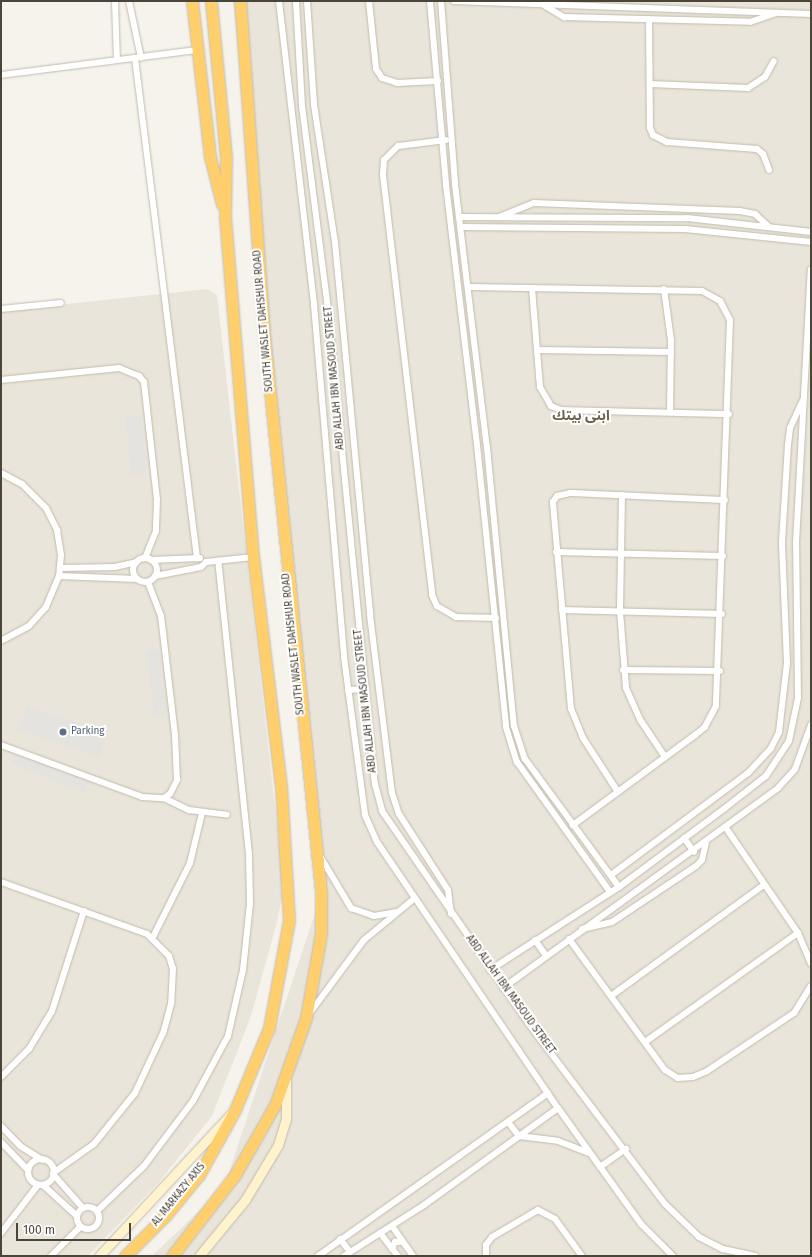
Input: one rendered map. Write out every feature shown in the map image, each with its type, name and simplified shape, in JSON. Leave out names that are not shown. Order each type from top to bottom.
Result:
[{"type":"highway","points":[[192,1],[210,158],[224,216]]},
{"type":"highway","points":[[211,1],[226,157],[224,216],[253,557]]},
{"type":"highway","name":"SOUTH WASLET DAHSHUR ROAD","points":[[240,1],[278,489],[316,849],[321,934],[306,1018],[286,1081]]},
{"type":"highway","name":"AL MARKAZY AXIS","points":[[125,1256],[166,1215],[199,1174],[235,1110],[256,1063],[269,1028],[289,920],[281,787],[253,557]]},
{"type":"highway","points":[[172,1256],[235,1175],[286,1081]]},
{"type":"main road","name":"SOUTH WASLET DAHSHUR ROAD","points":[[199,1256],[244,1200],[278,1145],[286,1118],[286,1081]]},
{"type":"main road","points":[[98,1256],[166,1188],[205,1138],[235,1110]]},
{"type":"street","points":[[115,1],[117,60]]},
{"type":"street","points":[[128,1],[138,58],[197,558]]},
{"type":"street","name":"ABD ALLAH IBN MASOUD STREET","points":[[279,1],[314,305],[348,690],[365,815],[377,842],[558,1108],[646,1229],[673,1256]]},
{"type":"street","name":"ABD ALLAH IBN MASOUD STREET","points":[[296,1],[302,106],[326,290],[375,784],[382,811],[490,970],[626,1149],[665,1204],[688,1228],[723,1249],[755,1256]]},
{"type":"street","points":[[307,1],[314,105],[339,288],[372,639],[393,799],[448,890],[451,914]]},
{"type":"street","points":[[369,1],[376,69],[382,78],[396,84],[438,81]]},
{"type":"street","points":[[430,1],[442,140],[496,618],[508,739],[517,762],[610,892]]},
{"type":"street","points":[[441,1],[461,228],[469,287],[516,737],[536,775],[619,886]]},
{"type":"street","points":[[454,1],[811,14]]},
{"type":"street","points":[[542,4],[564,17],[759,21],[776,13]]},
{"type":"street","points":[[649,19],[650,128],[659,140],[757,149],[764,154],[769,170]]},
{"type":"street","points":[[1,75],[197,50]]},
{"type":"street","points":[[650,84],[748,88],[765,77],[774,61]]},
{"type":"street","points":[[302,106],[314,105]]},
{"type":"street","points":[[452,139],[398,146],[384,160],[383,175],[432,595],[437,606],[456,617],[496,618]]},
{"type":"street","points":[[499,217],[534,203],[740,211],[755,214],[768,226]]},
{"type":"street","points":[[460,217],[687,218],[811,232]]},
{"type":"street","points":[[461,228],[685,229],[811,242]]},
{"type":"street","points":[[456,270],[466,269]]},
{"type":"street","points":[[490,970],[619,886],[766,776],[780,758],[795,722],[798,698],[796,543],[811,269]]},
{"type":"street","points":[[469,287],[664,289],[702,291],[727,310],[731,339],[719,694],[711,717],[705,726],[573,825]]},
{"type":"street","points":[[326,290],[339,288]]},
{"type":"street","points":[[532,288],[540,387],[551,406],[561,410],[729,414]]},
{"type":"street","points":[[664,289],[671,352],[670,412]]},
{"type":"street","points":[[1,309],[61,303]]},
{"type":"street","points":[[537,350],[671,352]]},
{"type":"street","points":[[1,380],[119,368],[140,376],[144,382],[157,499],[156,531],[148,559]]},
{"type":"street","points":[[335,375],[346,373]]},
{"type":"street","points":[[611,875],[726,790],[761,762],[772,748],[785,697],[786,630],[782,542],[790,428],[804,399]]},
{"type":"street","points":[[342,460],[354,458]]},
{"type":"street","points":[[1,473],[22,484],[46,508],[60,542],[59,576],[40,615],[17,634],[1,641]]},
{"type":"street","points":[[618,792],[583,738],[571,709],[552,509],[557,496],[570,493],[725,500]]},
{"type":"street","points":[[622,495],[620,611],[623,670],[632,706],[665,757]]},
{"type":"street","points":[[487,541],[496,540]]},
{"type":"street","points":[[782,542],[796,543]]},
{"type":"street","points":[[556,552],[723,556]]},
{"type":"street","points":[[60,568],[115,567],[148,559],[197,558],[206,562],[253,557]]},
{"type":"street","points":[[148,559],[157,569],[155,576]]},
{"type":"street","points":[[97,1211],[148,1161],[193,1101],[228,1036],[243,970],[250,903],[249,854],[218,560]]},
{"type":"street","points":[[136,562],[133,569],[137,579]]},
{"type":"street","points":[[148,582],[155,576],[201,567],[206,562]]},
{"type":"street","points":[[59,576],[137,579],[148,582]]},
{"type":"street","points":[[148,582],[160,616],[177,752],[177,780],[164,798]]},
{"type":"street","points":[[562,610],[722,614]]},
{"type":"street","points":[[786,630],[798,630]]},
{"type":"street","points":[[360,641],[372,639]]},
{"type":"street","points":[[500,664],[509,663]]},
{"type":"street","points":[[623,670],[720,671]]},
{"type":"street","points":[[348,690],[365,689]]},
{"type":"street","points":[[785,697],[798,698]]},
{"type":"street","points":[[503,988],[582,929],[694,852],[778,788],[795,769],[811,725]]},
{"type":"street","points":[[1,745],[142,797],[164,798],[202,813],[227,815]]},
{"type":"street","points":[[530,780],[536,775]]},
{"type":"street","points":[[726,790],[734,800]]},
{"type":"street","points":[[153,937],[190,863],[202,813]]},
{"type":"street","points":[[726,828],[798,933],[811,963]]},
{"type":"street","points":[[684,838],[694,852]]},
{"type":"street","points":[[582,929],[612,922],[696,866],[702,860],[706,843]]},
{"type":"street","points":[[316,849],[351,908],[374,916],[399,912]]},
{"type":"street","points":[[1,882],[153,937],[169,956],[174,982],[165,1025],[152,1060],[129,1102],[109,1128],[40,1185],[1,1233]]},
{"type":"street","points":[[611,996],[764,885]]},
{"type":"street","points":[[306,1018],[356,948],[415,898]]},
{"type":"street","points":[[1,1077],[26,1052],[45,1024],[84,911]]},
{"type":"street","points":[[645,1042],[798,933]]},
{"type":"street","points":[[569,939],[665,1070],[678,1078],[693,1077],[794,1013],[811,986]]},
{"type":"street","points":[[535,940],[546,956]]},
{"type":"street","points":[[318,1256],[340,1238],[410,1194],[548,1093]]},
{"type":"street","points":[[344,1256],[392,1226],[558,1108]]},
{"type":"street","points":[[508,1122],[519,1136],[558,1142],[590,1153]]},
{"type":"street","points":[[1,1126],[20,1146],[51,1166],[53,1174],[83,1208],[97,1211]]},
{"type":"street","points":[[1,1142],[28,1170],[29,1178],[40,1185],[77,1216],[80,1227]]},
{"type":"street","points":[[600,1167],[626,1149]]},
{"type":"street","points":[[28,1170],[32,1163],[42,1160]]},
{"type":"street","points":[[77,1216],[83,1208]]},
{"type":"street","points":[[486,1256],[486,1245],[492,1237],[538,1210],[555,1218],[582,1256]]},
{"type":"street","points":[[51,1256],[80,1227],[94,1228],[99,1220],[97,1211]]},
{"type":"street","points":[[392,1226],[413,1256]]},
{"type":"street","points":[[380,1233],[398,1256]]},
{"type":"street","points":[[340,1238],[350,1252]]},
{"type":"street","points":[[392,1249],[395,1242],[402,1242]]},
{"type":"shaded area","points":[[233,1],[811,1],[811,1256],[152,1256],[224,1187],[319,901],[299,628]]},
{"type":"shaded area","points":[[207,289],[217,295],[284,887],[277,922],[251,1016],[212,1116],[158,1183],[88,1256],[1,1256],[1,311]]},
{"type":"shaded area","points":[[141,415],[147,473],[131,474],[125,417]]},
{"type":"shaded area","points":[[159,649],[167,714],[154,715],[146,651]]},
{"type":"shaded area","name":"Parking","points":[[27,706],[107,734],[99,757],[19,730]]},
{"type":"shaded area","points":[[16,751],[89,781],[84,793],[11,763]]},
{"type":"place","name":"Parking","points":[[63,732]]},
{"type":"district","name":"ابنى بيتك","points":[[581,416]]}]
